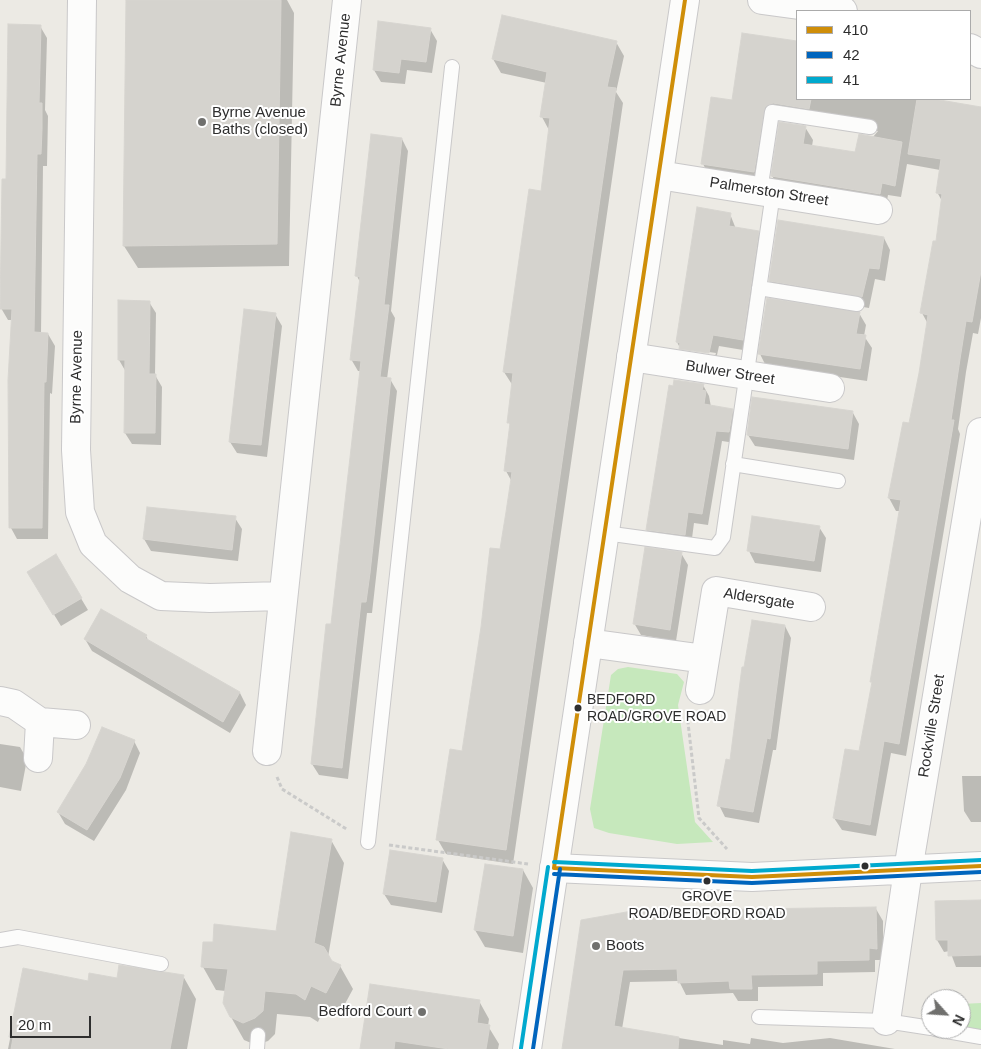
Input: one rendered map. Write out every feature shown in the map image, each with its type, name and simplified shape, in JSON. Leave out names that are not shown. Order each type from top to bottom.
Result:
[{"type":"street","name":"Byrne Avenue","points":[[82,0],[76,450],[80,512],[93,544],[130,579],[161,596],[210,598],[282,596]]},
{"type":"street","name":"Byrne Avenue","points":[[267,751],[282,596],[347,0]]},
{"type":"street","points":[[527,1049],[685,0]]},
{"type":"street","points":[[762,0],[836,10]]},
{"type":"street","name":"Palmerston Street","points":[[659,175],[878,210]]},
{"type":"street","name":"Bulwer Street","points":[[631,357],[830,388]]},
{"type":"street","name":"Rockville Street","points":[[886,1021],[908,870],[981,432]]},
{"type":"street","name":"Aldersgate","points":[[700,690],[716,591],[811,607]]},
{"type":"street","points":[[588,643],[705,659]]},
{"type":"street","points":[[0,701],[14,704],[40,722],[76,725]]},
{"type":"street","points":[[38,758],[40,722]]},
{"type":"street","points":[[554,868],[752,877],[981,866]]},
{"type":"lane","points":[[368,842],[452,67]]},
{"type":"lane","points":[[605,534],[715,548],[723,537],[759,288],[772,112],[870,127]]},
{"type":"lane","points":[[759,288],[857,304]]},
{"type":"lane","points":[[733,464],[838,481]]},
{"type":"lane","points":[[0,940],[18,937],[161,964]]},
{"type":"lane","points":[[759,1017],[886,1021],[921,1026]]},
{"type":"path","points":[[700,690],[689,689],[687,704],[699,818],[752,877]]},
{"type":"path","points":[[267,751],[282,789],[368,842],[554,868]]},
{"type":"green space","points":[[628,667],[677,674],[684,682],[678,705],[695,822],[713,842],[677,844],[609,833],[594,828],[590,809],[611,675],[618,669]]},
{"type":"green space","points":[[981,1003],[981,1030],[971,1028],[971,1004]]},
{"type":"building","name":"Byrne Avenue Baths (closed)","points":[[126,0],[281,0],[277,244],[123,246]]},
{"type":"building","points":[[502,15],[617,41],[607,87],[616,88],[506,850],[436,840],[450,749],[462,751],[481,627],[490,548],[500,549],[506,512],[512,472],[504,471],[510,423],[507,423],[513,373],[503,372],[529,189],[541,191],[550,118],[540,117],[547,72],[492,59]]},
{"type":"building","points":[[378,21],[431,28],[426,62],[401,59],[399,73],[373,70]]},
{"type":"building","points":[[8,24],[41,25],[39,103],[42,103],[42,129],[41,154],[37,154],[34,332],[48,333],[46,382],[44,382],[42,528],[9,528],[8,380],[12,309],[0,309],[2,179],[6,179]]},
{"type":"building","points":[[742,33],[796,41],[796,100],[811,100],[809,109],[773,103],[765,107],[754,172],[701,164],[711,97],[732,100]]},
{"type":"building","points":[[917,100],[940,100],[981,107],[981,271],[972,322],[966,321],[951,420],[954,420],[899,744],[884,741],[870,825],[833,818],[845,749],[859,751],[872,682],[870,682],[901,500],[888,498],[903,422],[909,423],[919,373],[928,315],[920,313],[933,241],[936,241],[942,194],[936,193],[941,159],[908,154]]},
{"type":"building","points":[[779,122],[806,126],[803,144],[855,152],[859,134],[902,142],[895,186],[882,183],[880,194],[771,176]]},
{"type":"building","points":[[371,134],[402,138],[384,305],[389,305],[380,377],[391,378],[370,573],[366,602],[361,602],[342,768],[311,764],[326,624],[331,624],[361,361],[350,360],[360,277],[355,276]]},
{"type":"building","points":[[697,207],[731,213],[729,226],[759,231],[743,340],[713,335],[709,353],[679,349],[680,343],[676,342]]},
{"type":"building","points":[[778,220],[884,237],[879,269],[869,268],[862,297],[769,281]]},
{"type":"building","points":[[767,298],[860,312],[856,334],[866,335],[860,369],[758,354]]},
{"type":"building","points":[[118,300],[150,301],[149,374],[156,374],[155,433],[124,433],[125,360],[118,360]]},
{"type":"building","points":[[244,309],[276,313],[261,445],[229,442]]},
{"type":"building","points":[[674,380],[704,384],[702,390],[706,391],[704,404],[733,409],[729,432],[716,431],[702,514],[688,512],[685,535],[646,530],[669,385],[673,386]]},
{"type":"building","points":[[752,397],[853,411],[848,449],[747,435]]},
{"type":"building","points":[[147,507],[236,516],[232,550],[143,539]]},
{"type":"building","points":[[752,516],[820,526],[814,561],[747,551]]},
{"type":"building","points":[[645,547],[682,552],[670,630],[633,624]]},
{"type":"building","points":[[56,554],[82,598],[53,615],[27,572]]},
{"type":"building","points":[[101,609],[147,635],[145,638],[240,692],[223,722],[84,639]]},
{"type":"building","points":[[752,620],[785,625],[770,739],[767,738],[753,812],[717,806],[726,759],[730,760],[742,667],[744,667]]},
{"type":"building","points":[[102,727],[135,740],[120,778],[87,830],[57,812],[86,764]]},
{"type":"building","points":[[291,832],[332,839],[314,943],[324,947],[332,961],[341,965],[326,993],[311,986],[305,1000],[296,994],[265,991],[263,1011],[255,1018],[243,1023],[230,1017],[223,1003],[228,969],[201,967],[203,942],[213,942],[214,924],[276,931]]},
{"type":"building","points":[[390,850],[443,858],[436,902],[383,894]]},
{"type":"building","points":[[485,864],[523,869],[513,936],[474,930]]},
{"type":"building","points":[[981,900],[981,955],[948,956],[948,940],[936,940],[935,901]]},
{"type":"building","points":[[876,907],[877,949],[869,948],[869,960],[817,961],[817,974],[751,975],[752,989],[730,989],[729,981],[678,983],[677,969],[623,970],[614,1026],[679,1037],[678,1049],[562,1049],[581,920],[632,911]]},
{"type":"building","points":[[119,965],[184,975],[170,1049],[11,1049],[13,1038],[9,1037],[23,968],[88,981],[89,973],[117,978]]},
{"type":"building","name":"Bedford Court","points":[[370,984],[480,1000],[477,1023],[490,1025],[486,1049],[449,1049],[395,1041],[394,1049],[360,1049]]},
{"type":"transit line","name":"410","points":[[554,868],[685,0]]},
{"type":"transit line","name":"41","points":[[554,862],[752,871],[981,860]]},
{"type":"transit line","name":"410","points":[[554,868],[752,877],[981,866]]},
{"type":"transit line","name":"41","points":[[521,1048],[548,867]]},
{"type":"transit line","name":"42","points":[[533,1049],[560,869]]},
{"type":"transit line","name":"42","points":[[554,874],[752,883],[981,872]]},
{"type":"place","name":"Byrne Avenue Baths (closed)","points":[[202,122]]},
{"type":"place","name":"BEDFORD ROAD/GROVE ROAD","points":[[578,708]]},
{"type":"place","name":"GROVE ROAD/BEDFORD ROAD","points":[[707,881]]},
{"type":"place","name":"Boots","points":[[596,946]]},
{"type":"place","name":"Bedford Court","points":[[422,1012]]}]
